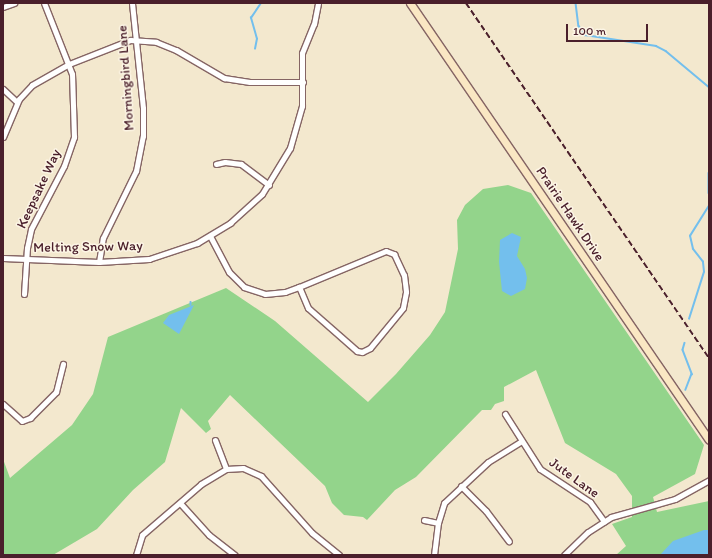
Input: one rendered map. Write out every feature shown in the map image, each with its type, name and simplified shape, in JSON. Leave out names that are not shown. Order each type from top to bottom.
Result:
[{"type":"street","points":[[3,7],[14,3]]},
{"type":"street","name":"Keepsake Way","points":[[24,294],[26,260],[31,229],[64,166],[74,137],[72,74],[44,3]]},
{"type":"street","name":"Morningbird Lane","points":[[99,262],[103,238],[125,198],[140,159],[143,108],[132,3]]},
{"type":"street","name":"Melting Snow Way","points":[[3,258],[26,260],[125,262],[158,257],[210,236],[241,215],[269,185],[297,132],[302,106],[302,53],[314,24],[318,3]]},
{"type":"street","name":"Prairie Hawk Drive","points":[[410,3],[709,440]]},
{"type":"street","points":[[3,137],[17,102],[32,85],[69,64],[104,48],[136,39],[156,42],[176,50],[224,78],[250,82],[303,82]]},
{"type":"street","points":[[3,89],[17,102]]},
{"type":"street","points":[[216,164],[230,162],[241,164],[269,185]]},
{"type":"street","points":[[210,236],[229,272],[244,287],[265,294],[285,292],[386,251],[396,258],[404,276],[406,292],[399,316],[370,348],[362,352],[352,348],[308,308],[299,287]]},
{"type":"street","points":[[3,404],[19,419],[24,421],[30,418],[56,392],[62,364]]},
{"type":"street","name":"Jute Lane","points":[[505,414],[520,441],[540,469],[586,499],[604,521]]},
{"type":"street","points":[[215,440],[226,469]]},
{"type":"street","points":[[434,555],[438,523],[444,503],[488,462],[520,441]]},
{"type":"street","points":[[136,555],[142,535],[201,484],[226,469],[243,468],[260,476],[312,533],[339,555]]},
{"type":"street","points":[[564,555],[604,521],[630,510],[659,504],[684,495],[709,480]]},
{"type":"street","points":[[461,486],[486,511],[510,541]]},
{"type":"street","points":[[180,503],[209,535],[234,555]]},
{"type":"street","points":[[424,520],[438,523]]},
{"type":"green space","points":[[508,185],[531,193],[704,445],[695,474],[653,497],[657,512],[709,501],[709,555],[616,555],[626,546],[612,524],[632,517],[632,496],[616,474],[565,443],[536,370],[504,387],[504,401],[495,404],[491,410],[482,410],[416,477],[395,490],[367,520],[363,517],[344,515],[332,503],[325,486],[230,395],[208,421],[211,429],[206,433],[181,408],[165,462],[133,490],[97,529],[53,555],[3,555],[3,459],[10,478],[72,425],[93,394],[108,337],[226,288],[275,321],[368,402],[396,374],[430,335],[445,312],[458,249],[457,220],[465,205],[483,189]]},
{"type":"water","points":[[512,233],[521,237],[517,256],[525,269],[527,278],[525,289],[511,296],[502,291],[499,262],[500,240]]},
{"type":"water","points":[[194,305],[179,334],[163,323],[169,315]]},
{"type":"water","points":[[704,530],[709,530],[709,555],[660,555],[673,541]]},
{"type":"waterway","points":[[255,49],[257,39],[251,18],[261,3]]},
{"type":"waterway","points":[[576,3],[579,26],[585,35],[656,46],[666,51],[709,87]]},
{"type":"waterway","points":[[709,173],[709,193]]},
{"type":"waterway","points":[[689,319],[704,272],[703,262],[693,249],[690,236],[709,206]]},
{"type":"waterway","points":[[685,343],[683,350],[692,374],[686,390]]},
{"type":"railway","points":[[466,3],[709,358]]}]
